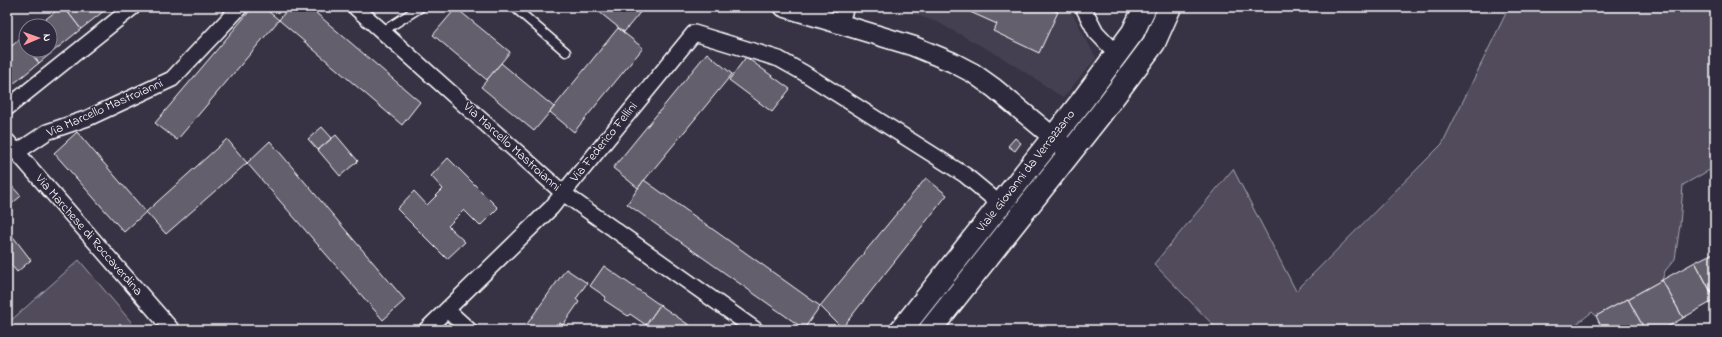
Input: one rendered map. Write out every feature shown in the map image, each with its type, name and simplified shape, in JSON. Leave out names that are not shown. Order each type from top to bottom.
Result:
[{"type":"main road","name":"Viale Giovanni da Verrazzano","points":[[900,330],[1054,137],[1117,54],[1133,32],[1145,7]]},
{"type":"main road","name":"Viale Giovanni da Verrazzano","points":[[930,330],[1154,43],[1170,7]]},
{"type":"main road","points":[[1133,32],[1154,43]]},
{"type":"street","points":[[7,108],[133,7]]},
{"type":"street","name":"Via Marcello Mastroianni","points":[[12,146],[88,118],[172,79],[240,7]]},
{"type":"street","name":"Via Marcello Mastroianni","points":[[355,7],[563,193],[756,330]]},
{"type":"street","points":[[784,7],[843,15],[952,62],[973,73],[994,88],[1071,151]]},
{"type":"street","points":[[1082,7],[1096,32],[1117,54]]},
{"type":"street","name":"Via Federico Fellini","points":[[426,330],[551,208],[694,33],[779,60],[804,73],[965,174],[1000,204]]},
{"type":"street","name":"Via Marchese di Roccaverdina","points":[[12,146],[172,330]]},
{"type":"street","points":[[447,310],[469,330]]},
{"type":"lane","points":[[383,32],[421,7]]},
{"type":"lane","points":[[514,7],[566,52]]},
{"type":"shaded area","points":[[904,7],[1069,7],[1096,58],[1063,98],[998,55],[937,22],[905,11]]},
{"type":"shaded area","points":[[1509,7],[1715,7],[1715,167],[1683,185],[1680,225],[1675,259],[1665,271],[1662,280],[1596,316],[1592,312],[1569,330],[1218,330],[1154,264],[1233,169],[1296,291],[1442,144]]},
{"type":"shaded area","points":[[79,260],[132,323],[125,330],[7,330],[7,324]]},
{"type":"building","points":[[61,7],[64,7],[81,29],[58,48],[58,18],[47,18]]},
{"type":"building","points":[[64,7],[109,7],[81,29]]},
{"type":"building","points":[[253,7],[263,7],[279,20],[177,140],[155,123]]},
{"type":"building","points":[[289,7],[309,7],[420,102],[402,125],[279,20]]},
{"type":"building","points":[[593,7],[639,7],[642,10],[624,32]]},
{"type":"building","points":[[959,7],[1046,7],[1058,12],[1039,53],[993,31],[997,24]]},
{"type":"building","points":[[456,8],[510,52],[487,80],[433,35]]},
{"type":"building","points":[[618,28],[643,48],[574,132],[550,112]]},
{"type":"building","points":[[18,41],[18,58],[35,58],[39,63],[7,89],[7,50]]},
{"type":"building","points":[[707,53],[732,74],[638,188],[613,168]]},
{"type":"building","points":[[746,57],[790,89],[772,112],[729,80]]},
{"type":"building","points":[[35,58],[45,58],[39,63]]},
{"type":"building","points":[[501,63],[554,107],[534,131],[481,87]]},
{"type":"building","points":[[322,127],[332,138],[318,150],[308,139]]},
{"type":"building","points":[[77,132],[146,212],[124,232],[54,153]]},
{"type":"building","points":[[336,135],[358,161],[340,176],[318,150]]},
{"type":"building","points":[[1015,138],[1021,143],[1015,151],[1008,146]]},
{"type":"building","points":[[227,139],[247,163],[166,234],[146,212]]},
{"type":"building","points":[[270,141],[405,300],[383,320],[247,163]]},
{"type":"building","points":[[448,158],[498,208],[480,226],[464,210],[448,226],[465,242],[447,259],[397,209],[414,191],[427,205],[443,189],[431,176]]},
{"type":"building","points":[[926,178],[947,195],[842,328],[820,306]]},
{"type":"building","points":[[644,180],[820,306],[804,329],[627,204]]},
{"type":"building","points":[[7,181],[21,196],[8,207],[7,206]]},
{"type":"building","points":[[11,234],[31,260],[17,272],[7,260],[7,237]]},
{"type":"building","points":[[1715,252],[1715,299],[1695,262]]},
{"type":"building","points":[[1695,262],[1715,300],[1683,318],[1662,280]]},
{"type":"building","points":[[604,266],[660,305],[646,325],[630,314],[628,316],[604,300],[606,297],[590,286]]},
{"type":"building","points":[[566,269],[587,283],[576,299],[579,302],[563,325],[560,323],[555,330],[535,330],[527,324]]},
{"type":"building","points":[[1662,280],[1683,318],[1662,330],[1645,330],[1628,299]]},
{"type":"building","points":[[1628,299],[1645,330],[1603,330],[1596,316]]},
{"type":"building","points":[[660,305],[696,330],[653,330],[646,325]]}]
